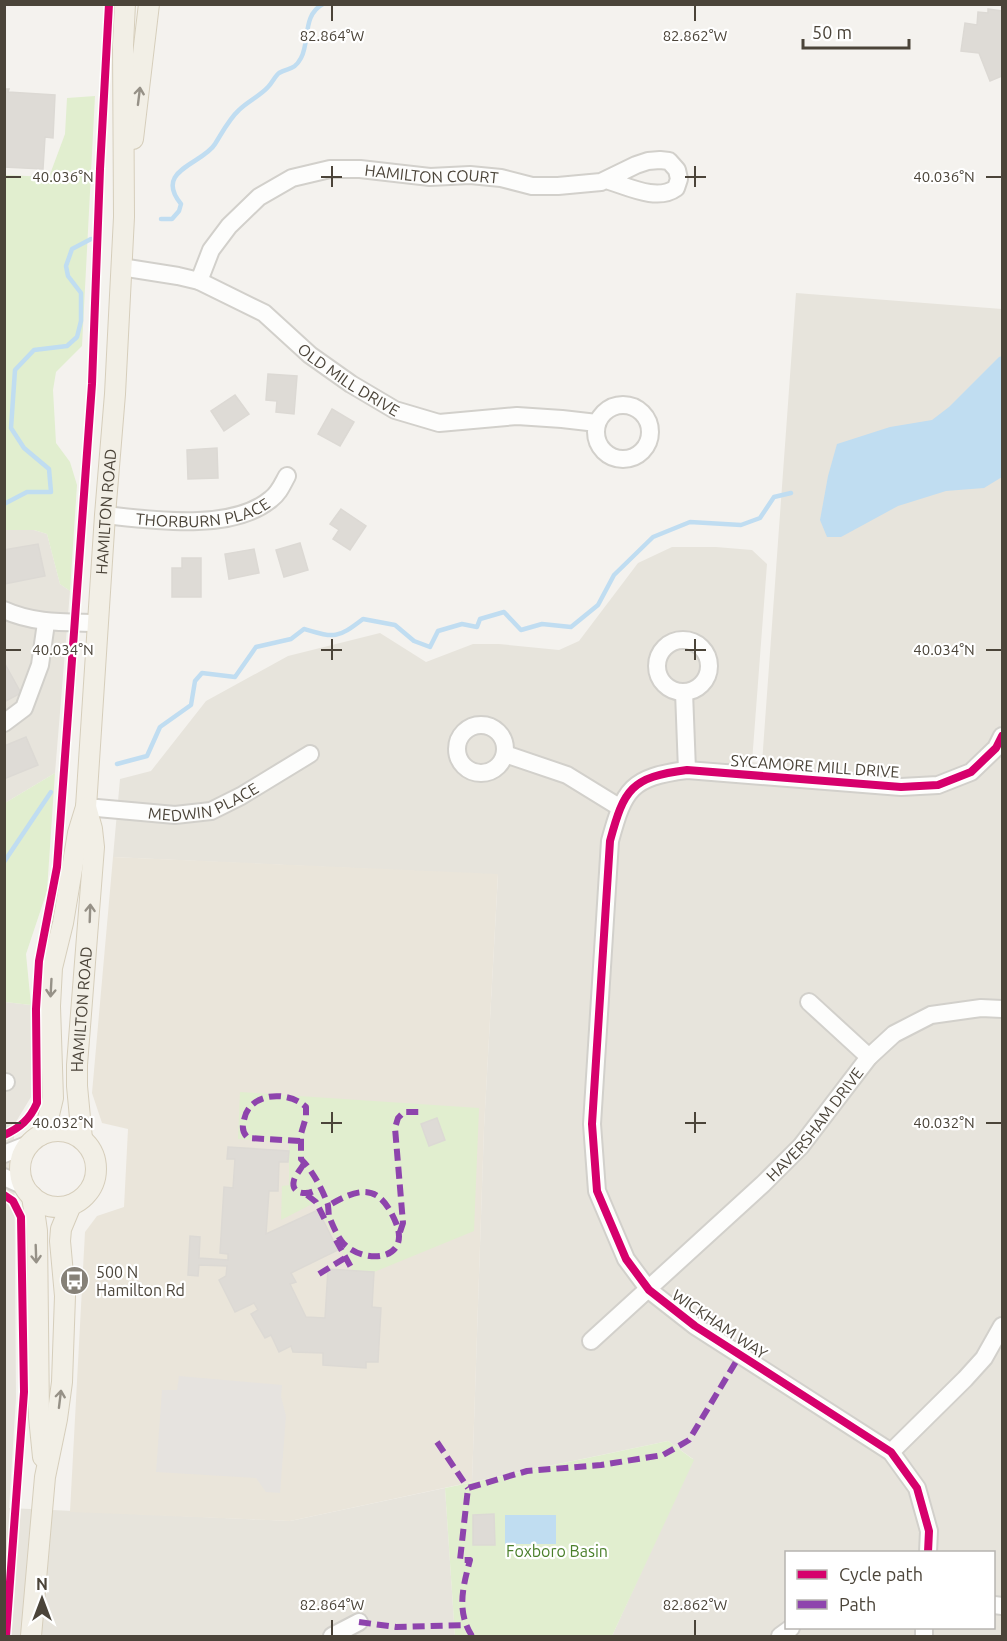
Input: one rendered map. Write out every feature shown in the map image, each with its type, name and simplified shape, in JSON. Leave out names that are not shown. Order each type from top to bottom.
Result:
[{"type":"main road","name":"HAMILTON ROAD","points":[[124,216],[123,45],[125,4]]},
{"type":"main road","name":"HAMILTON ROAD","points":[[35,1139],[48,1119],[53,1098],[50,1006],[52,969],[63,923],[78,832],[86,807],[115,394],[124,216],[149,4]]},
{"type":"main road","name":"HAMILTON ROAD","points":[[82,1139],[77,1065],[94,847],[86,807]]},
{"type":"main road","points":[[28,1191],[40,1202],[50,1206],[71,1205],[87,1193],[93,1184],[96,1174],[93,1153],[82,1139],[73,1133],[51,1131],[35,1139],[23,1153],[20,1164],[37,1231],[39,1417],[45,1477]]},
{"type":"main road","points":[[31,1636],[45,1477],[62,1382],[64,1296],[60,1241],[71,1205]]},
{"type":"street","name":"HAMILTON COURT","points":[[199,281],[210,250],[229,226],[259,197],[292,178],[330,169],[360,169],[430,177],[470,175],[501,178],[532,186],[558,186],[606,180]]},
{"type":"street","name":"OLD MILL DRIVE","points":[[121,267],[199,281],[264,313],[310,355],[351,384],[395,410],[439,423],[517,416],[597,423]]},
{"type":"street","name":"THORBURN PLACE","points":[[105,515],[177,520],[210,520],[228,517],[264,505],[280,490],[287,476]]},
{"type":"street","points":[[4,610],[20,617],[46,623],[98,623]]},
{"type":"street","points":[[4,723],[24,708],[40,665],[46,623]]},
{"type":"street","points":[[684,692],[687,770]]},
{"type":"street","name":"SYCAMORE MILL DRIVE","points":[[619,807],[627,794],[651,777],[687,770],[902,787],[938,785],[971,772],[996,748],[1002,736]]},
{"type":"street","name":"MEDWIN PLACE","points":[[86,807],[175,815],[211,811],[241,796],[310,754]]},
{"type":"street","points":[[505,754],[567,775],[619,807]]},
{"type":"street","name":"WICKHAM WAY","points":[[619,807],[610,841],[592,1124],[597,1191],[626,1259],[649,1290],[695,1326],[891,1452],[916,1488],[929,1531],[928,1551]]},
{"type":"street","points":[[809,1002],[869,1057]]},
{"type":"street","name":"HAVERSHAM DRIVE","points":[[591,1341],[649,1290],[801,1146],[869,1057],[894,1034],[931,1015],[981,1008],[1002,1009]]},
{"type":"street","points":[[4,1154],[35,1139]]},
{"type":"street","points":[[4,1177],[28,1191]]},
{"type":"street","points":[[891,1452],[972,1372],[984,1358],[1002,1326]]},
{"type":"street","points":[[332,1636],[359,1622]]},
{"type":"shaded area","points":[[796,293],[1002,309],[1002,1636],[612,1636],[693,1459],[668,1441],[472,1482],[484,1128],[498,875],[113,857],[120,779],[151,771],[206,701],[288,656],[380,633],[426,662],[473,644],[499,644],[559,650],[579,641],[638,563],[672,547],[752,550],[767,564],[752,762],[762,763]]},
{"type":"shaded area","points":[[5,530],[34,530],[47,534],[60,584],[70,591],[55,773],[5,803]]},
{"type":"shaded area","points":[[113,857],[498,874],[484,1128],[472,1482],[290,1521],[70,1512],[85,1232],[97,1216],[124,1207],[128,1129],[102,1123],[92,1093]]},
{"type":"shaded area","points":[[5,1002],[31,1005],[31,1097],[14,1125],[16,1398],[9,1508],[290,1521],[445,1488],[455,1636],[5,1636]]},
{"type":"shaded area","points":[[179,1376],[282,1385],[281,1396],[286,1416],[280,1493],[266,1492],[256,1478],[156,1472],[162,1390],[177,1390]]},
{"type":"green space","points":[[95,96],[82,346],[56,372],[53,390],[56,443],[70,462],[77,485],[70,591],[60,584],[47,534],[34,530],[5,530],[5,175],[49,177],[65,134],[67,98]]},
{"type":"green space","points":[[55,773],[47,891],[26,954],[31,1005],[5,1002],[5,803]]},
{"type":"green space","points":[[240,1092],[479,1108],[474,1231],[357,1279],[316,1202],[281,1220],[282,1186],[289,1185],[289,1142],[238,1139]]},
{"type":"green space","name":"Foxboro Basin","points":[[668,1441],[694,1460],[612,1636],[455,1636],[445,1488]]},
{"type":"water","points":[[1002,356],[1002,477],[984,488],[946,491],[898,506],[841,537],[827,537],[820,520],[837,444],[890,427],[932,420],[949,407]]},
{"type":"water","points":[[505,1515],[556,1515],[556,1544],[505,1544]]},
{"type":"building","points":[[988,9],[1002,11],[1002,76],[990,81],[979,53],[961,51],[965,23],[977,25],[978,12],[988,13]]},
{"type":"building","points":[[4,89],[9,89],[8,92],[55,95],[53,138],[45,137],[43,169],[4,167]]},
{"type":"building","points":[[268,374],[297,376],[294,414],[276,412],[277,401],[266,400]]},
{"type":"building","points":[[235,395],[249,414],[224,431],[211,411]]},
{"type":"building","points":[[332,409],[354,422],[340,446],[318,434]]},
{"type":"building","points":[[217,448],[218,478],[188,479],[187,450]]},
{"type":"building","points":[[341,509],[366,526],[350,550],[333,539],[339,530],[330,524]]},
{"type":"building","points":[[300,543],[308,570],[284,577],[276,550]]},
{"type":"building","points":[[38,544],[45,576],[4,584],[4,550]]},
{"type":"building","points":[[254,549],[259,573],[229,579],[225,554]]},
{"type":"building","points":[[182,558],[201,558],[201,597],[172,597],[172,568],[182,568]]},
{"type":"building","points":[[4,665],[21,693],[4,702]]},
{"type":"building","points":[[26,737],[38,765],[4,779],[4,746]]},
{"type":"building","points":[[437,1118],[445,1140],[429,1146],[421,1124]]},
{"type":"building","points":[[228,1147],[289,1151],[288,1162],[279,1162],[278,1191],[269,1191],[266,1234],[318,1210],[338,1250],[291,1273],[296,1282],[290,1284],[306,1317],[325,1318],[328,1269],[374,1272],[372,1307],[381,1308],[378,1362],[366,1362],[366,1368],[323,1365],[323,1353],[293,1352],[291,1346],[279,1352],[271,1335],[265,1338],[251,1314],[258,1310],[254,1303],[235,1312],[219,1280],[226,1276],[227,1266],[199,1265],[198,1276],[188,1275],[190,1236],[200,1237],[199,1258],[228,1260],[228,1254],[220,1253],[224,1187],[233,1188],[235,1159],[227,1159]]},
{"type":"building","points":[[494,1514],[495,1545],[473,1545],[473,1515]]},
{"type":"waterway","points":[[161,219],[172,219],[179,211],[181,204],[174,192],[173,183],[176,175],[209,151],[239,110],[265,90],[279,73],[294,67],[298,62],[304,52],[307,29],[312,15],[323,4]]},
{"type":"waterway","points":[[4,504],[27,492],[51,492],[49,469],[24,448],[11,428],[15,370],[34,350],[67,346],[77,337],[81,321],[81,293],[68,276],[66,266],[72,249],[91,239]]},
{"type":"waterway","points":[[117,764],[147,756],[160,727],[191,705],[195,681],[202,673],[235,677],[256,647],[291,639],[304,629],[335,635],[363,619],[395,625],[414,641],[430,647],[438,631],[462,624],[477,627],[480,619],[504,612],[521,630],[542,624],[571,627],[598,605],[614,575],[653,537],[690,522],[741,525],[760,518],[774,497],[791,493]]},
{"type":"waterway","points":[[4,862],[51,792]]},
{"type":"marked path","points":[[300,1141],[248,1138],[243,1127],[247,1111],[261,1099],[280,1096],[306,1107],[306,1117],[301,1134],[301,1159],[322,1190],[333,1227],[340,1238],[353,1251],[364,1255],[384,1255],[397,1245],[399,1235],[396,1223],[390,1210],[376,1195],[360,1192],[328,1206]]},
{"type":"marked path","points":[[400,1232],[403,1223],[395,1128],[398,1118],[404,1112],[424,1112]]},
{"type":"marked path","points":[[304,1163],[294,1180],[294,1188],[303,1193],[314,1191]]},
{"type":"marked path","points":[[307,1195],[316,1202],[327,1224]]},
{"type":"marked path","points":[[336,1240],[353,1271]]},
{"type":"marked path","points":[[319,1274],[345,1258]]},
{"type":"marked path","points":[[472,1636],[462,1608],[463,1589],[470,1560],[460,1560],[468,1488],[527,1471],[601,1465],[663,1455],[689,1440],[740,1355]]},
{"type":"marked path","points":[[437,1442],[468,1488]]},
{"type":"marked path","points":[[359,1622],[396,1627],[465,1625]]},
{"type":"cycle path","points":[[4,1135],[24,1122],[37,1103],[36,1009],[39,961],[57,867],[92,384],[109,4]]},
{"type":"cycle path","points":[[928,1551],[929,1531],[917,1488],[891,1452],[695,1326],[649,1290],[626,1259],[597,1191],[592,1124],[610,841],[626,798],[633,789],[653,777],[687,770],[901,787],[938,785],[971,772],[996,748],[1002,736]]},
{"type":"cycle path","points":[[4,1195],[13,1201],[21,1217],[24,1392],[6,1636]]},
{"type":"place","name":"500 N Hamilton Rd","points":[[75,1281]]}]
